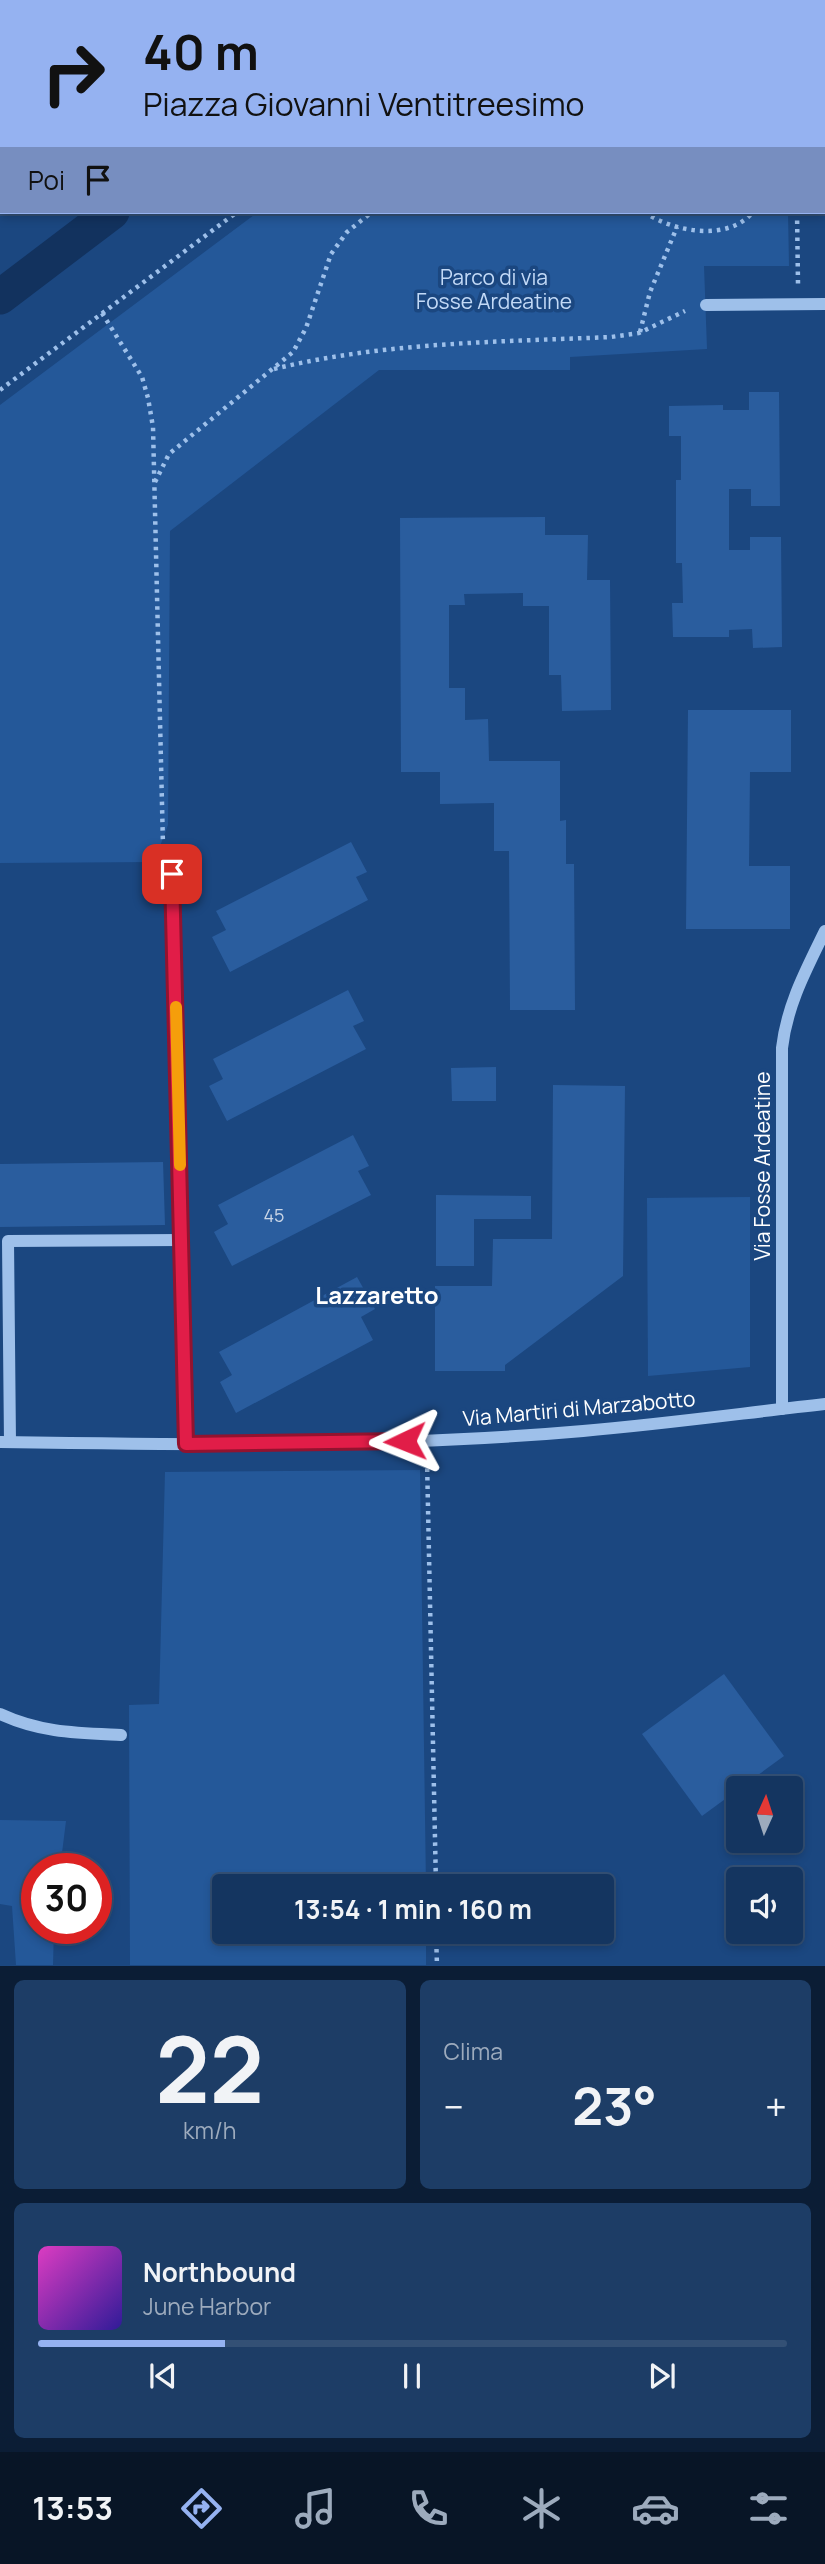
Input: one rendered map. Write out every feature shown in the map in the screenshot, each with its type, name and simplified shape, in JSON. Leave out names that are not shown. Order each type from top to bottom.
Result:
[{"type":"street","points":[[706,305],[825,303]]},
{"type":"street","points":[[172,874],[186,1444]]},
{"type":"street","name":"Via Fosse Ardeatine","points":[[782,1409],[782,1048],[785,1024],[795,992],[825,931]]},
{"type":"street","points":[[5,1442],[8,1241],[182,1240]]},
{"type":"street","name":"Via Martiri di Marzabotto","points":[[5,1442],[186,1444],[427,1440],[581,1432],[825,1404]]},
{"type":"street","points":[[0,1714],[22,1724],[53,1732],[121,1735]]},
{"type":"path","points":[[0,390],[234,214]]},
{"type":"path","points":[[154,483],[169,454],[293,352],[306,328],[331,254],[347,232],[370,214]]},
{"type":"path","points":[[648,214],[677,227],[702,231],[727,228],[751,214]]},
{"type":"path","points":[[797,214],[798,304]]},
{"type":"path","points":[[639,333],[650,292],[677,227]]},
{"type":"path","points":[[274,369],[329,357],[407,347],[611,337],[639,333],[693,308],[706,305]]},
{"type":"path","points":[[103,313],[142,377],[153,428],[163,846],[172,874]]},
{"type":"path","points":[[427,1440],[436,1874]]},
{"type":"path","points":[[436,1944],[437,1965]]},
{"type":"green space","name":"Parco di via Fosse Ardeatine","points":[[255,214],[788,214],[789,266],[704,266],[707,349],[570,357],[570,370],[379,370],[170,531],[168,825],[154,862],[0,863],[0,405]]},
{"type":"green space","points":[[750,1197],[750,1367],[648,1376],[647,1198]]},
{"type":"green space","points":[[420,1470],[426,1874],[212,1874],[212,1944],[426,1944],[426,1965],[130,1965],[129,1705],[159,1704],[165,1472]]},
{"type":"green space","points":[[0,1820],[66,1821],[62,1853],[21,1853],[21,1944],[54,1944],[53,1965],[16,1965],[12,1906],[0,1904]]},
{"type":"building","points":[[749,392],[779,392],[780,506],[751,506],[751,489],[729,489],[729,550],[750,550],[750,537],[781,537],[782,647],[753,648],[752,629],[729,630],[729,637],[673,637],[672,603],[683,603],[682,563],[676,563],[676,480],[681,480],[681,436],[669,436],[669,406],[723,405],[723,410],[749,410]]},
{"type":"building","points":[[545,517],[545,535],[588,535],[587,580],[610,580],[611,710],[562,711],[561,675],[549,675],[549,606],[523,606],[523,593],[464,594],[465,605],[449,605],[449,688],[465,688],[465,720],[488,719],[489,761],[560,761],[560,821],[566,820],[566,864],[574,864],[575,1010],[510,1010],[509,851],[494,851],[494,803],[440,804],[440,772],[401,772],[400,518]]},
{"type":"building","points":[[688,710],[791,710],[791,772],[750,772],[749,866],[790,866],[790,929],[686,929]]},
{"type":"building","points":[[351,842],[367,872],[356,877],[368,900],[230,972],[212,937],[226,930],[216,911]]},
{"type":"building","points":[[348,990],[364,1021],[353,1026],[366,1049],[227,1121],[209,1086],[223,1079],[213,1059]]},
{"type":"building","points":[[496,1067],[496,1101],[452,1101],[451,1068]]},
{"type":"building","points":[[553,1085],[625,1086],[623,1276],[505,1365],[505,1371],[435,1371],[435,1286],[492,1286],[493,1239],[552,1239]]},
{"type":"building","points":[[353,1135],[369,1166],[358,1171],[371,1195],[232,1266],[214,1232],[228,1224],[218,1205]]},
{"type":"building","points":[[163,1162],[165,1225],[0,1227],[0,1164]]},
{"type":"building","points":[[436,1195],[531,1196],[531,1219],[474,1219],[474,1266],[436,1266]]},
{"type":"building","points":[[357,1277],[375,1309],[361,1317],[373,1340],[236,1413],[220,1382],[232,1375],[219,1352]]},
{"type":"building","points":[[724,1674],[784,1756],[757,1776],[726,1776],[726,1798],[702,1816],[642,1734]]},
{"type":"waterway","points":[[0,297],[109,214]]},
{"type":"slow traffic","points":[[176,1007],[180,1165]]},
{"type":"district","name":"Lazzaretto","points":[[377,1296]]},
{"type":"route","points":[[172,874],[187,1395],[186,1444],[405,1441]]}]
